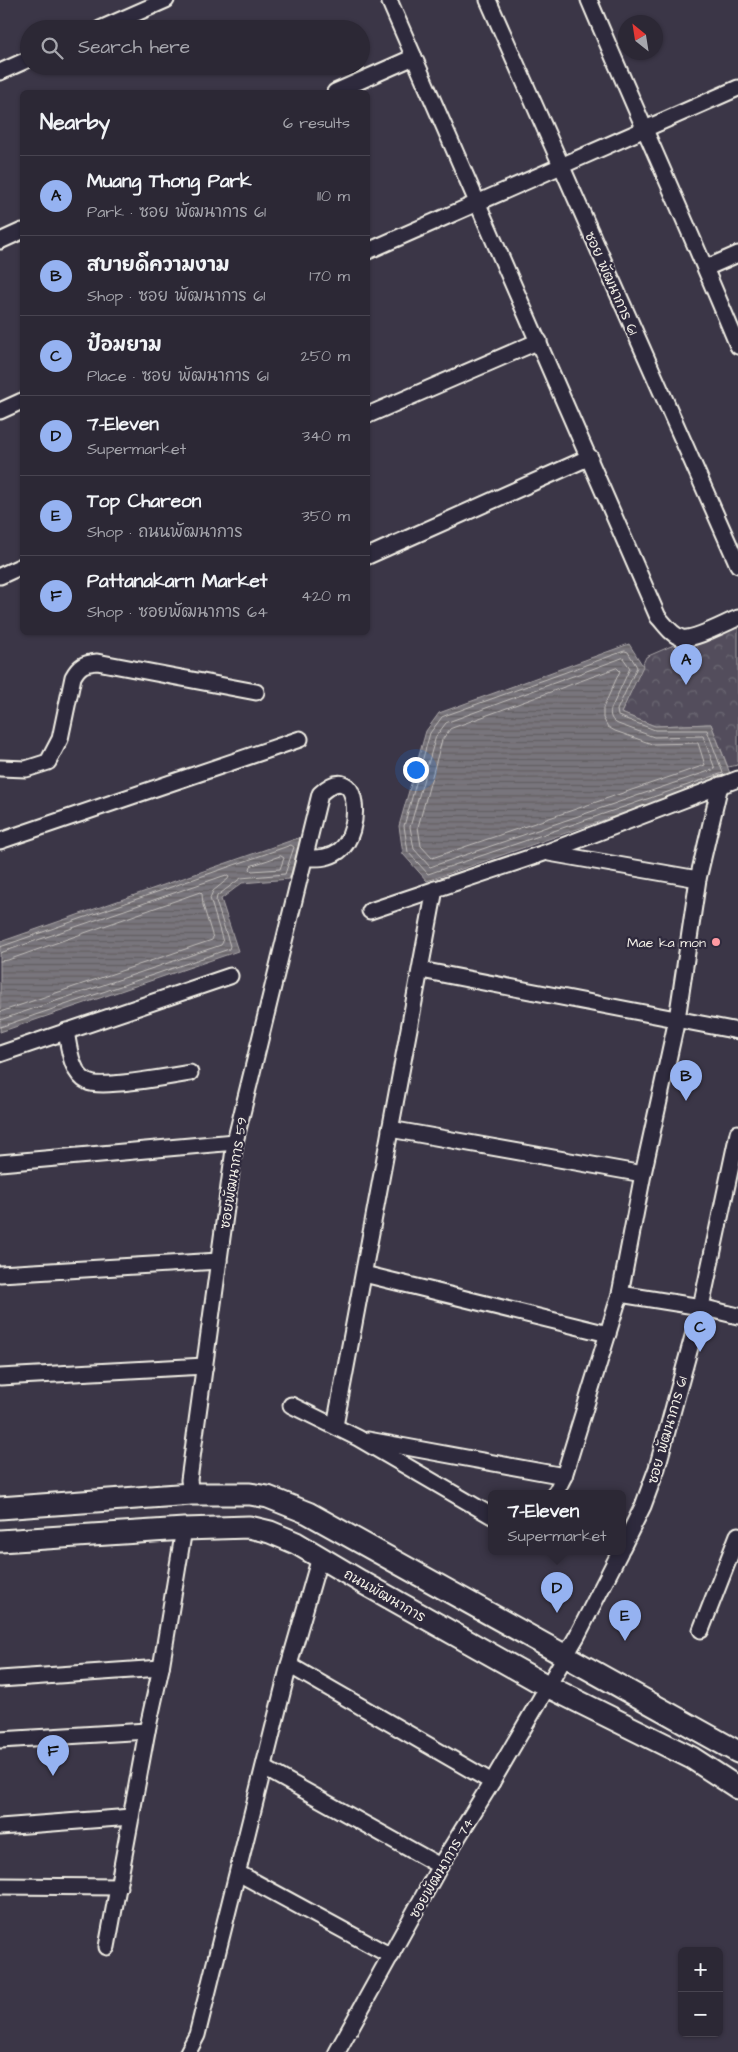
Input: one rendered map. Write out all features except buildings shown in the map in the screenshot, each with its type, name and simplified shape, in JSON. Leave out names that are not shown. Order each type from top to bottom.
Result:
[{"type":"main road","points":[[0,1508],[190,1494],[250,1494],[268,1497],[300,1509],[738,1752]]},
{"type":"main road","name":"ถนนพัฒนาการ","points":[[0,1541],[184,1528],[249,1527],[270,1532],[296,1543],[547,1686],[692,1758],[738,1788]]},
{"type":"street","points":[[120,20],[166,0]]},
{"type":"street","points":[[390,0],[658,617],[670,631],[682,638],[738,618]]},
{"type":"street","name":"ซอย พัฒนาการ 61","points":[[488,0],[738,565]]},
{"type":"street","points":[[588,0],[706,268],[738,346]]},
{"type":"street","points":[[341,90],[414,58]]},
{"type":"street","points":[[0,72],[20,63]]},
{"type":"street","points":[[370,249],[738,88]]},
{"type":"street","points":[[0,241],[20,232]]},
{"type":"street","points":[[706,268],[738,254]]},
{"type":"street","points":[[370,413],[539,341]]},
{"type":"street","points":[[0,410],[20,402]]},
{"type":"street","points":[[370,555],[590,457]]},
{"type":"street","points":[[0,576],[20,567]]},
{"type":"street","points":[[0,768],[26,768],[48,762],[60,738],[73,677],[78,668],[86,662],[97,662],[256,692]]},
{"type":"street","points":[[0,841],[300,739]]},
{"type":"street","points":[[370,911],[547,852],[738,779]]},
{"type":"street","name":"ซอยพัฒนาการ 59","points":[[190,1494],[189,1480],[235,1142],[304,858],[320,794],[336,784],[344,785],[355,798],[351,832],[345,846],[328,857],[304,858]]},
{"type":"street","points":[[557,1490],[564,1476],[620,1294],[643,1174],[677,1019],[698,879],[720,785]]},
{"type":"street","points":[[547,852],[698,879]]},
{"type":"street","points":[[335,1426],[435,889]]},
{"type":"street","points":[[420,970],[738,1031]]},
{"type":"street","points":[[0,1054],[230,976]]},
{"type":"street","points":[[66,1031],[72,1060],[79,1074],[88,1083],[104,1084],[190,1073]]},
{"type":"street","points":[[390,1129],[643,1174]]},
{"type":"street","name":"ซอย พัฒนาการ 61","points":[[626,1540],[643,1506],[657,1468],[701,1307],[738,1133]]},
{"type":"street","points":[[0,1163],[235,1142]]},
{"type":"street","points":[[0,1274],[219,1261]]},
{"type":"street","points":[[364,1274],[608,1334]]},
{"type":"street","points":[[620,1294],[701,1307],[738,1316]]},
{"type":"street","points":[[0,1377],[205,1366]]},
{"type":"street","points":[[291,1405],[358,1438],[488,1514]]},
{"type":"street","points":[[358,1438],[564,1476]]},
{"type":"street","points":[[107,1947],[147,1730],[162,1668],[184,1528]]},
{"type":"street","points":[[701,1630],[738,1535]]},
{"type":"street","points":[[564,1656],[618,1555]]},
{"type":"street","points":[[188,2052],[197,2035],[289,1665],[320,1557]]},
{"type":"street","name":"ซอยพัฒนาการ 74","points":[[336,2052],[440,1866],[492,1782],[564,1656]]},
{"type":"street","points":[[289,1665],[492,1782]]},
{"type":"street","points":[[0,1679],[162,1668]]},
{"type":"street","points":[[0,1740],[147,1730]]},
{"type":"street","points":[[264,1768],[440,1866]]},
{"type":"street","points":[[0,1827],[131,1817]]},
{"type":"street","points":[[238,1873],[391,1956]]},
{"type":"street","points":[[0,1886],[119,1887]]},
{"type":"green space","points":[[738,617],[738,765],[728,767],[711,724],[655,726],[621,713],[646,657]]},
{"type":"water","points":[[629,644],[643,666],[621,713],[655,726],[711,724],[731,776],[427,881],[403,854],[399,826],[426,731],[439,713]]},
{"type":"water","points":[[304,836],[289,879],[242,883],[221,899],[238,951],[0,1032],[0,942]]},
{"type":"place","name":"Muang Thong Park","points":[[686,685]]},
{"type":"place","name":"Mae ka mon","points":[[716,942]]},
{"type":"place","name":"สบายดีความงาม","points":[[686,1101]]},
{"type":"place","name":"ป้อมยาม","points":[[700,1352]]},
{"type":"place","name":"7-Eleven","points":[[557,1613]]},
{"type":"place","name":"Top Chareon","points":[[625,1641]]},
{"type":"place","name":"Pattanakarn Market","points":[[53,1776]]}]
